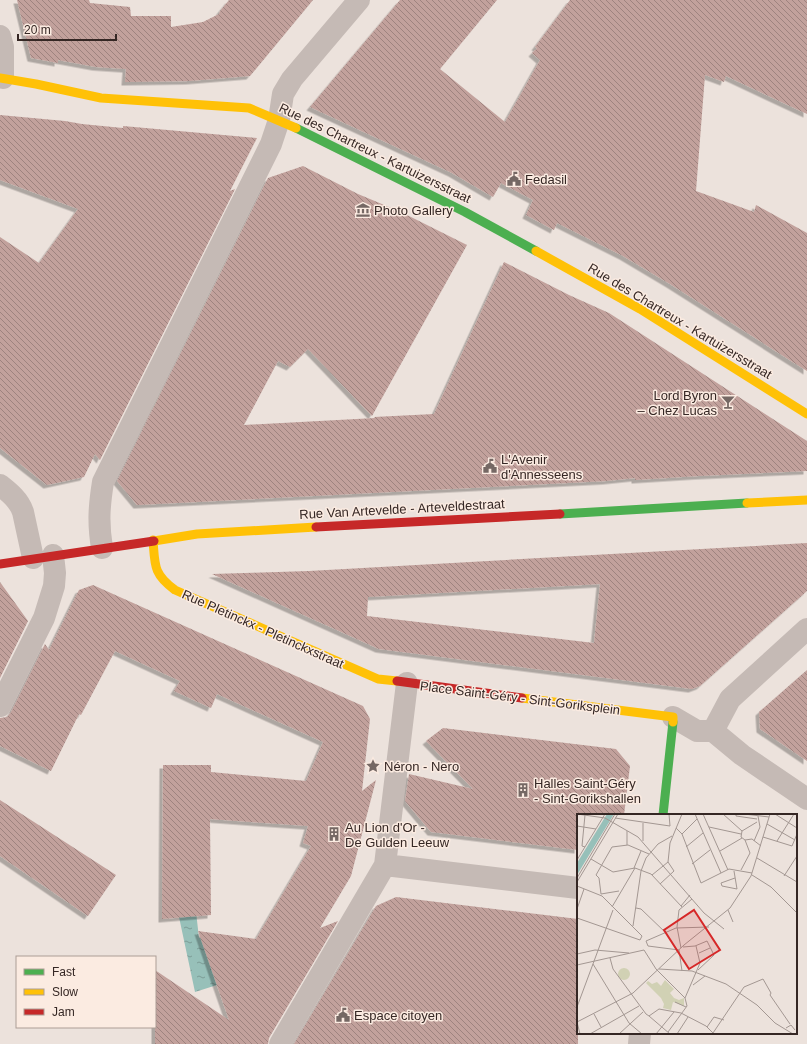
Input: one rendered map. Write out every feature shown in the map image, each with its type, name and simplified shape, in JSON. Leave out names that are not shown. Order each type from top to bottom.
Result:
[{"type":"street","points":[[102,548],[98,508],[102,482],[271,144],[279,120],[283,94],[292,79],[359,0]]},
{"type":"street","points":[[0,36],[3,47],[1,78]]},
{"type":"street","name":"Rue des Chartreux - Kartuizersstraat","points":[[1,78],[101,98],[249,108],[279,120],[465,212],[627,301],[807,414]]},
{"type":"street","points":[[0,485],[10,492],[21,506],[43,557],[56,573],[54,586],[44,618],[0,706]]},
{"type":"street","name":"Rue Van Artevelde - Arteveldestraat","points":[[0,564],[205,533],[807,500]]},
{"type":"street","name":"Rue Pletinckx - Pletinckxstraat","points":[[153,540],[155,571],[163,583],[175,590],[378,679],[407,683]]},
{"type":"street","points":[[713,731],[730,699],[807,629]]},
{"type":"street","name":"Place Saint-Géry - Sint-Goriksplein","points":[[385,865],[407,683],[673,717]]},
{"type":"street","points":[[663,814],[673,717],[697,731],[713,731],[742,755],[807,799]]},
{"type":"street","points":[[280,1044],[385,865],[577,888]]},
{"type":"street","points":[[639,1044],[640,1034]]},
{"type":"water","points":[[195,903],[199,938],[201,937],[217,985],[195,992],[179,917]]},
{"type":"building","points":[[17,0],[89,0],[90,3],[130,7],[131,16],[171,16],[171,27],[203,22],[219,14],[229,0],[313,0],[250,76],[189,81],[125,82],[126,69],[96,67],[58,60],[58,63],[31,58]]},
{"type":"building","points":[[400,0],[497,0],[440,69],[505,122],[540,60],[532,53],[537,48],[535,47],[570,0],[807,0],[807,114],[726,76],[724,82],[705,75],[696,191],[754,212],[756,205],[807,233],[807,371],[623,256],[557,223],[554,230],[526,215],[533,200],[501,183],[493,197],[452,173],[310,107]]},
{"type":"building","points":[[0,115],[123,128],[123,126],[257,138],[230,191],[235,189],[100,460],[95,454],[84,477],[47,485],[0,448],[0,237],[39,263],[78,209],[0,180]]},
{"type":"building","points":[[303,166],[358,194],[401,212],[467,245],[372,416],[308,349],[290,367],[278,361],[244,425],[434,414],[504,262],[569,295],[609,313],[807,441],[807,471],[635,480],[635,478],[606,481],[137,505],[117,481],[268,178]]},
{"type":"building","points":[[807,543],[807,591],[700,686],[692,689],[379,649],[212,574],[309,571]],"holes":[[[600,584],[594,643],[367,616],[368,597]]]},
{"type":"building","points":[[0,582],[28,621],[0,678]]},
{"type":"building","points":[[93,585],[363,706],[370,719],[362,791],[376,780],[351,876],[320,928],[338,921],[269,1038],[268,1044],[155,1044],[156,971],[229,1020],[198,931],[256,939],[311,846],[303,843],[308,826],[210,819],[211,915],[162,919],[163,765],[211,765],[211,772],[306,781],[323,742],[217,694],[211,708],[174,691],[180,681],[115,651],[81,715],[79,714],[51,771],[0,746],[0,718],[7,717],[11,712],[45,644],[49,650],[79,590]]},
{"type":"building","points":[[807,670],[807,761],[760,729],[759,712]]},
{"type":"building","name":"Halles Saint-Géry - Sint-Gorikshallen","points":[[443,728],[616,749],[630,766],[624,814],[577,814],[577,850],[431,832],[405,801],[409,774],[473,789],[426,741]]},
{"type":"building","points":[[0,800],[116,875],[88,916],[0,856]]},
{"type":"building","points":[[396,897],[577,919],[578,1044],[294,1044],[376,906]]},
{"type":"traffic: fast","points":[[296,128],[465,212],[536,251]]},
{"type":"traffic: fast","points":[[560,514],[747,503]]},
{"type":"traffic: fast","points":[[663,814],[673,722]]},
{"type":"traffic: slow","points":[[0,78],[101,98],[249,108],[296,128]]},
{"type":"traffic: slow","points":[[536,251],[640,309],[807,414]]},
{"type":"traffic: slow","points":[[747,503],[807,500]]},
{"type":"traffic: slow","points":[[154,541],[197,534],[316,527]]},
{"type":"traffic: slow","points":[[153,540],[156,568],[163,579],[175,590],[378,679],[397,681]]},
{"type":"traffic: slow","points":[[522,698],[673,717],[673,722]]},
{"type":"traffic: jam","points":[[316,527],[560,514]]},
{"type":"traffic: jam","points":[[0,564],[154,541]]},
{"type":"traffic: jam","points":[[397,681],[522,698]]},
{"type":"place","name":"Fedasil","points":[[514,179]]},
{"type":"place","name":"Photo Gallery","points":[[363,210]]},
{"type":"place","name":"Lord Byron – Chez Lucas","points":[[728,402]]},
{"type":"place","name":"L'Avenir d'Annesseens","points":[[490,466]]},
{"type":"place","name":"Néron - Nero","points":[[373,766]]},
{"type":"place","name":"Halles Saint-Géry - Sint-Gorikshallen","points":[[523,790]]},
{"type":"place","name":"Au Lion d'Or - De Gulden Leeuw","points":[[334,834]]},
{"type":"place","name":"Espace citoyen","points":[[343,1015]]}]
